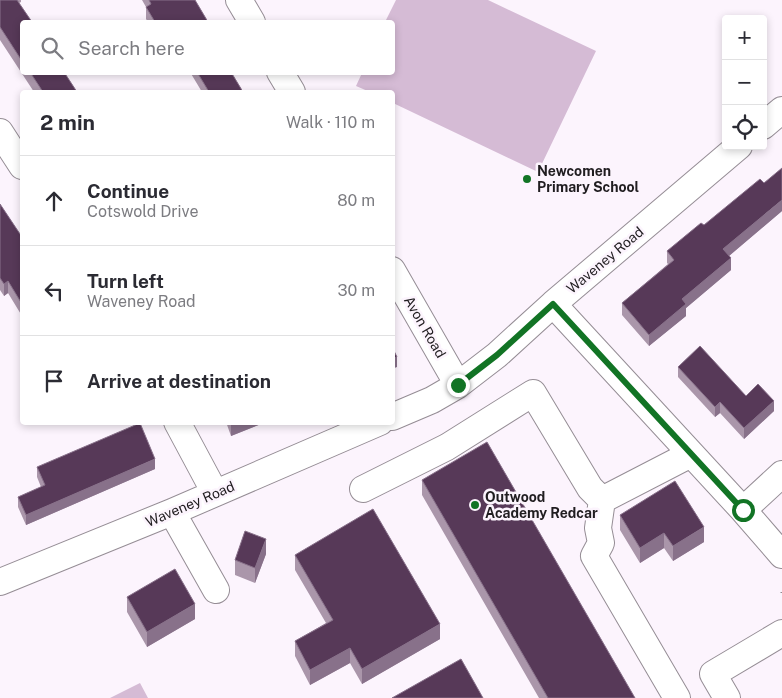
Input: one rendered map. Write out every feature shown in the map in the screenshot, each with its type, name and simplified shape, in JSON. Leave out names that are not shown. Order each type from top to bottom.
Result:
[{"type":"street","points":[[239,0],[251,20]]},
{"type":"street","points":[[282,75],[291,90]]},
{"type":"street","points":[[767,123],[782,110]]},
{"type":"street","points":[[0,132],[20,163]]},
{"type":"street","name":"Waveney Road","points":[[395,416],[432,400],[458,385],[497,355],[553,304],[734,150]]},
{"type":"street","name":"Avon Road","points":[[395,275],[458,385]]},
{"type":"street","points":[[553,304],[743,510],[782,555]]},
{"type":"street","points":[[363,489],[448,447],[533,393],[590,488],[602,500]]},
{"type":"street","points":[[178,425],[215,493]]},
{"type":"street","name":"Waveney Road","points":[[0,582],[172,512],[373,425]]},
{"type":"street","points":[[602,500],[691,454]]},
{"type":"street","points":[[743,510],[782,474]]},
{"type":"street","points":[[602,500],[598,528],[600,543],[594,556],[677,698]]},
{"type":"street","points":[[172,512],[216,590]]},
{"type":"street","points":[[727,698],[713,674],[782,633]]},
{"type":"shaded area","points":[[396,0],[488,0],[596,51],[538,172],[395,104],[395,90],[365,90],[356,86],[361,75],[395,75],[395,20],[386,20]]},
{"type":"shaded area","points":[[140,683],[148,698],[110,698]]},
{"type":"building","points":[[0,0],[17,0],[31,20],[20,20],[20,58],[0,27]]},
{"type":"building","points":[[149,0],[195,0],[207,20],[154,20],[146,7],[151,4]]},
{"type":"building","points":[[32,75],[66,75],[76,90],[42,90]]},
{"type":"building","points":[[199,75],[233,75],[242,90],[208,90]]},
{"type":"building","points":[[782,168],[782,200],[723,249],[731,258],[682,299],[686,304],[649,335],[622,303],[674,260],[667,251],[701,223],[704,225],[760,179],[764,183]]},
{"type":"building","points":[[0,204],[20,234],[20,301],[8,281],[4,284],[0,278]]},
{"type":"building","points":[[700,346],[746,396],[758,384],[774,401],[744,428],[720,402],[715,407],[678,367]]},
{"type":"building","points":[[135,425],[141,425],[155,459],[26,515],[18,497],[45,485],[37,467]]},
{"type":"building","points":[[487,442],[635,698],[548,698],[422,480]]},
{"type":"building","points":[[675,481],[704,527],[673,546],[664,533],[640,548],[620,515]]},
{"type":"building","points":[[373,509],[440,624],[362,669],[350,648],[310,670],[295,641],[333,620],[295,555]]},
{"type":"building","points":[[245,531],[266,539],[255,568],[235,560]]},
{"type":"building","points":[[175,569],[195,604],[147,632],[127,597]]},
{"type":"building","points":[[461,659],[483,698],[392,698]]},
{"type":"place","name":"Newcomen Primary School","points":[[527,179]]},
{"type":"place","name":"Outwood Academy Redcar","points":[[475,505]]},
{"type":"route","points":[[458,385],[497,355],[553,304],[743,510]]}]
